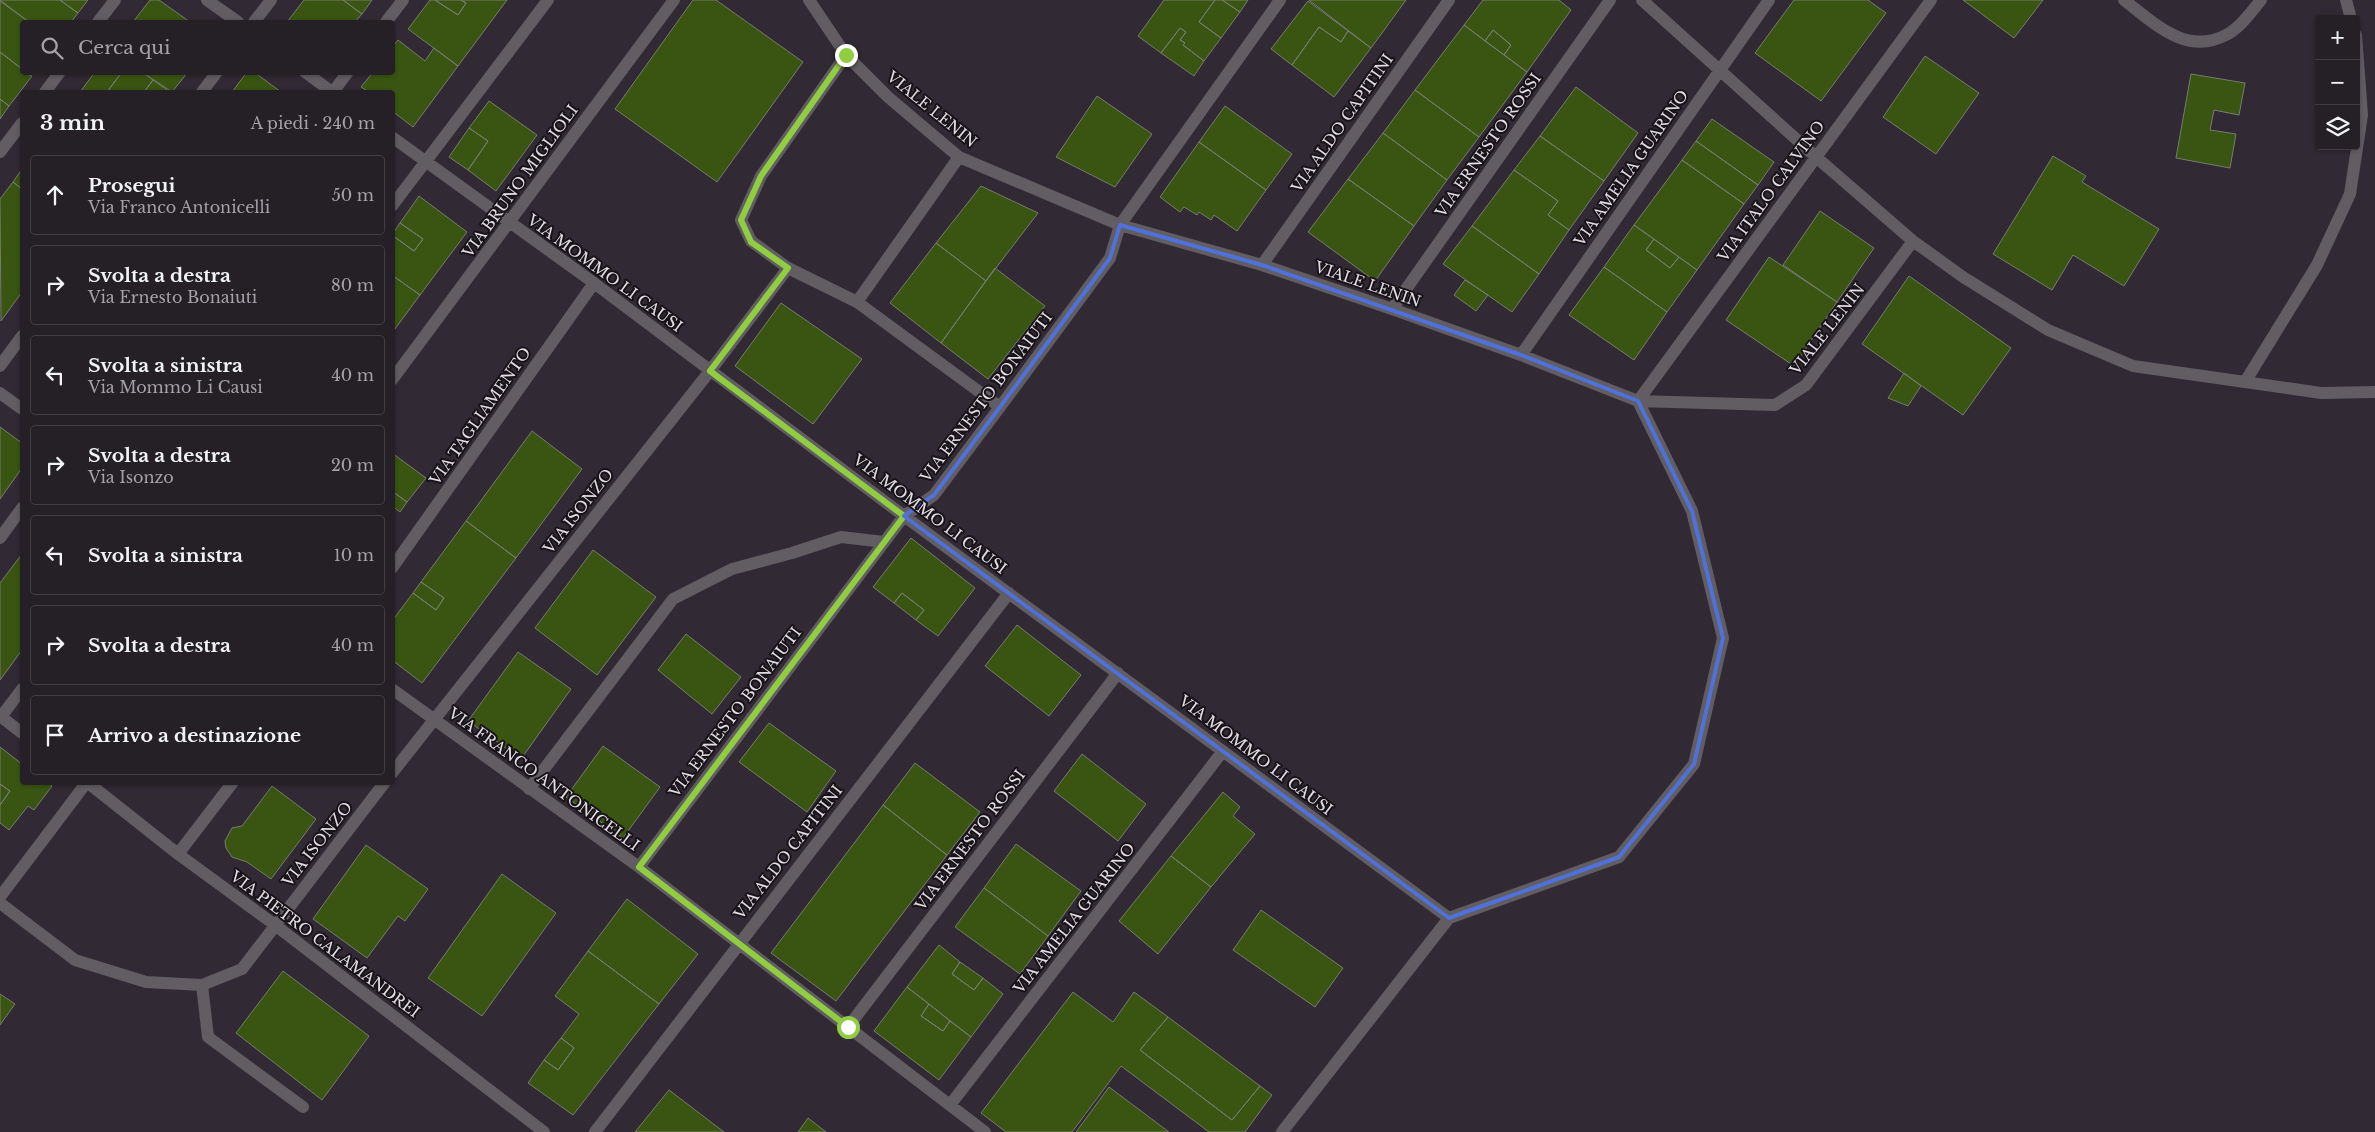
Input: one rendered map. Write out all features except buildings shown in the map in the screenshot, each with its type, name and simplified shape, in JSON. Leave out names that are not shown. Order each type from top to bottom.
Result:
[{"type":"street","points":[[100,20],[115,0]]},
{"type":"street","points":[[207,0],[235,20]]},
{"type":"street","points":[[256,20],[271,0]]},
{"type":"street","points":[[388,20],[403,0]]},
{"type":"street","points":[[395,202],[548,0]]},
{"type":"street","name":"VIA BRUNO MIGLIOLI","points":[[395,376],[674,0]]},
{"type":"street","name":"VIALE LENIN","points":[[809,0],[846,55],[888,98],[959,157],[1120,225],[1262,265],[1392,309],[1521,355],[1638,401],[1775,405],[1806,385],[1913,241]]},
{"type":"street","name":"VIA ERNESTO BONAIUTI","points":[[639,867],[904,516],[934,495],[1000,407],[1110,258],[1120,225],[1280,0]]},
{"type":"street","name":"VIA ALDO CAPITINI","points":[[1262,265],[1449,0]]},
{"type":"street","name":"VIA ERNESTO ROSSI","points":[[1392,309],[1610,0]]},
{"type":"street","points":[[1642,0],[1816,158],[1913,241],[1963,277],[2057,334],[2133,366],[2321,393],[2375,392]]},
{"type":"street","name":"VIA AMELIA GUARINO","points":[[1521,355],[1769,0]]},
{"type":"street","name":"VIA ITALO CALVINO","points":[[1638,401],[1931,0]]},
{"type":"street","points":[[2124,0],[2170,35],[2183,41],[2197,42],[2211,41],[2227,35],[2241,24],[2261,0]]},
{"type":"street","points":[[2346,0],[2350,15]]},
{"type":"street","points":[[846,55],[761,176],[741,220],[751,242],[788,268],[857,302],[1000,407]]},
{"type":"street","points":[[2245,382],[2317,265],[2350,194],[2362,115],[2358,60]]},
{"type":"street","points":[[46,90],[58,75]]},
{"type":"street","points":[[204,90],[215,75]]},
{"type":"street","points":[[309,75],[329,90]]},
{"type":"street","points":[[334,90],[346,75]]},
{"type":"street","points":[[0,152],[20,126]]},
{"type":"street","name":"VIA MOMMO LI CAUSI","points":[[395,139],[594,283],[904,516],[1448,918]]},
{"type":"street","points":[[857,302],[959,157]]},
{"type":"street","name":"VIA ISONZO","points":[[395,769],[710,371],[788,268]]},
{"type":"street","name":"VIA TAGLIAMENTO","points":[[395,564],[594,283]]},
{"type":"street","points":[[0,366],[20,339]]},
{"type":"street","points":[[0,393],[20,408]]},
{"type":"street","points":[[1282,1132],[1448,918],[1619,857],[1694,764],[1723,638],[1692,511],[1638,401]]},
{"type":"street","points":[[0,538],[20,511]]},
{"type":"street","points":[[530,789],[673,599],[732,569],[792,553],[841,537],[884,542]]},
{"type":"street","name":"VIA ALDO CAPITINI","points":[[595,1132],[738,943],[1009,593]]},
{"type":"street","name":"VIA ERNESTO ROSSI","points":[[848,1027],[1118,673]]},
{"type":"street","name":"VIA FRANCO ANTONICELLI","points":[[395,691],[639,867],[985,1132]]},
{"type":"street","points":[[20,692],[1,716],[20,731]]},
{"type":"street","name":"VIA AMELIA GUARINO","points":[[950,1105],[1223,751]]},
{"type":"street","points":[[0,898],[85,785]]},
{"type":"street","name":"VIA PIETRO CALAMANDREI","points":[[91,785],[178,854],[274,925],[544,1132]]},
{"type":"street","points":[[178,854],[230,785]]},
{"type":"street","name":"VIA ISONZO","points":[[202,985],[242,969],[383,785]]},
{"type":"street","points":[[0,902],[75,960],[146,982],[202,985],[208,1037],[303,1107]]},
{"type":"highlighted area","points":[[1120,225],[1262,265],[1521,355],[1638,401],[1692,511],[1723,638],[1694,764],[1619,857],[1449,918],[904,516],[934,495],[1000,407],[1110,258]]},
{"type":"route","points":[[846,55],[761,176],[741,220],[751,242],[788,268],[710,371],[904,516],[639,867],[848,1027]]}]
